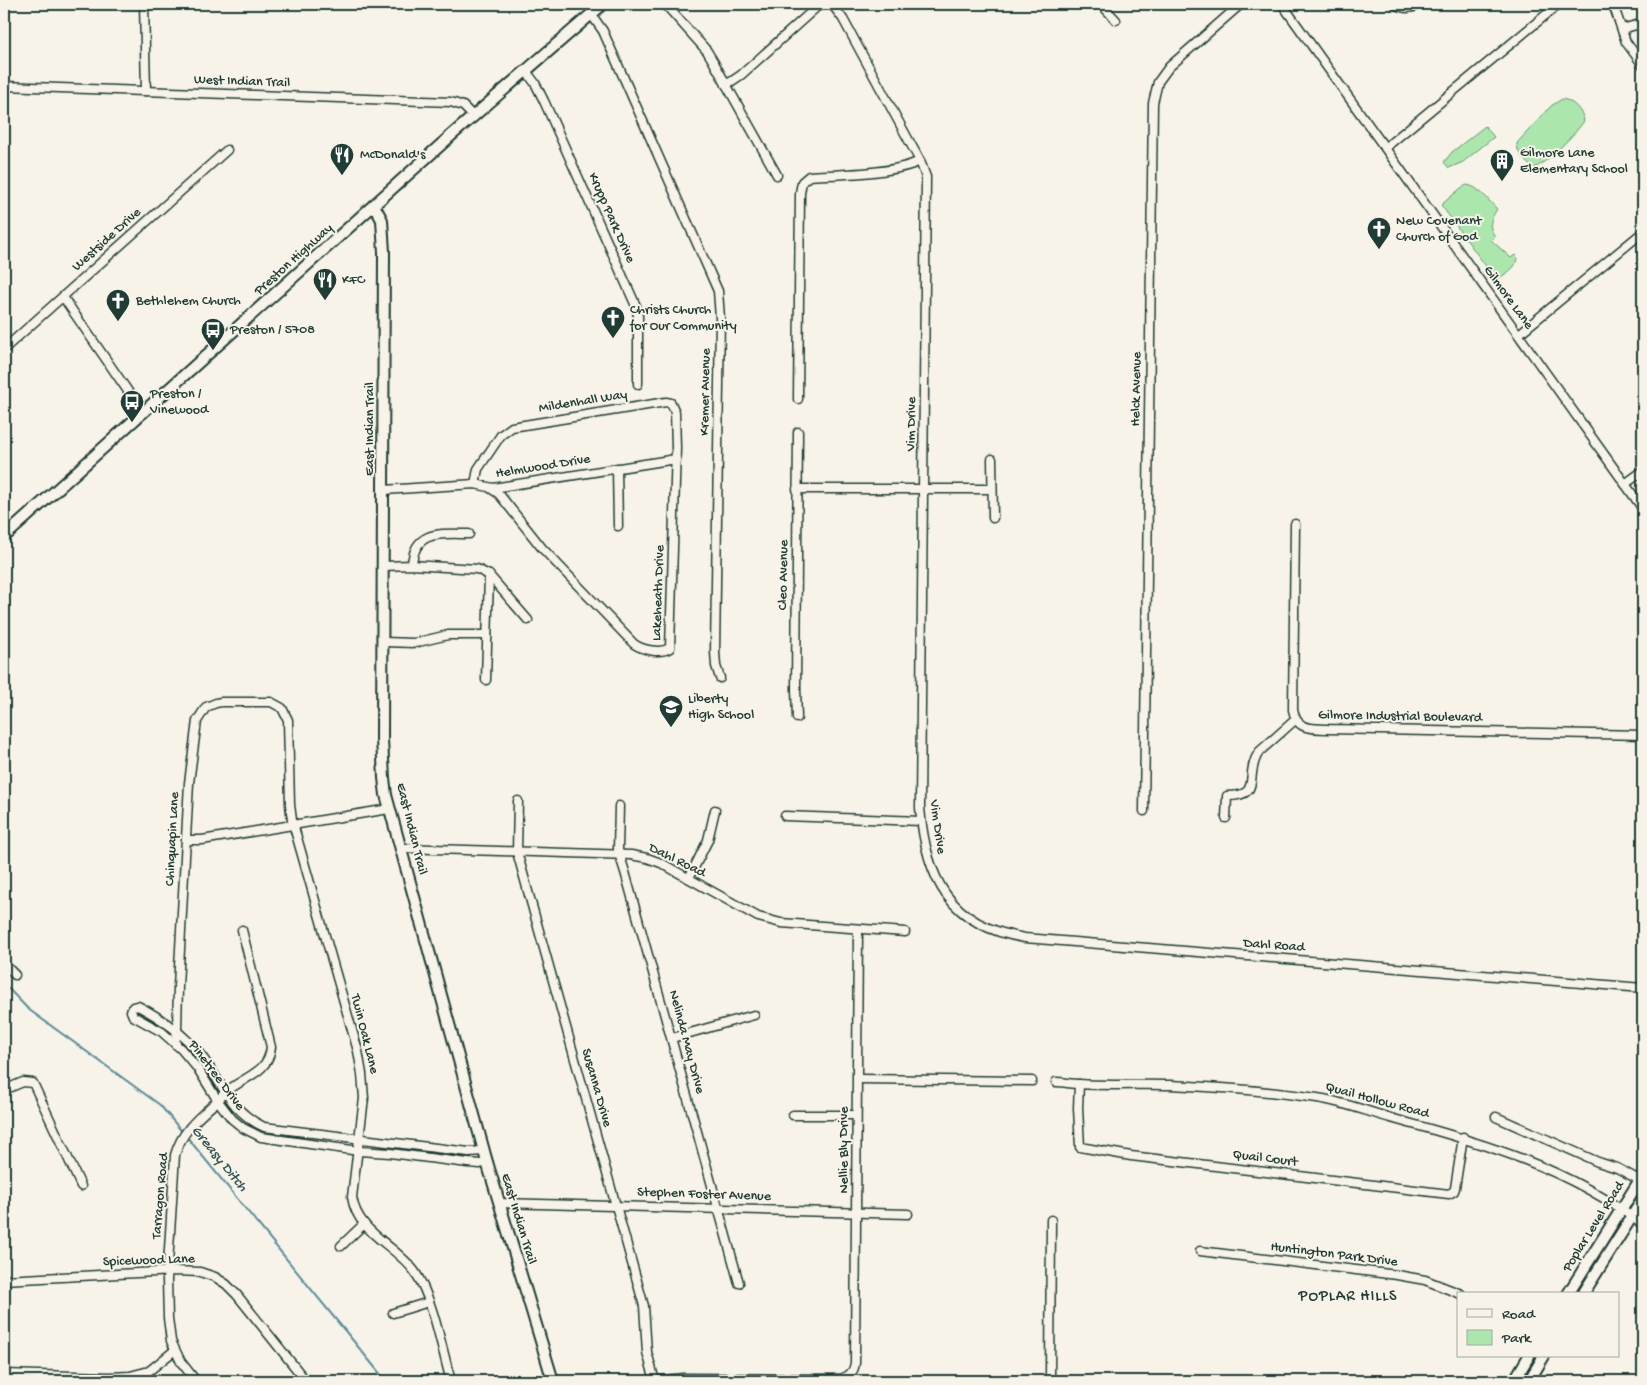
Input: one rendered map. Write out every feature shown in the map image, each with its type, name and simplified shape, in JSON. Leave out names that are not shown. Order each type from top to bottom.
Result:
[{"type":"main road","name":"Preston Highway","points":[[4,537],[603,4]]},
{"type":"main road","name":"East Indian Trail","points":[[374,206],[382,220],[384,252],[384,642],[382,758],[389,809],[487,1162],[553,1381]]},
{"type":"main road","name":"Poplar Level Road","points":[[1569,1292],[1642,1179]]},
{"type":"main road","name":"Poplar Level Road","points":[[1584,1292],[1643,1199]]},
{"type":"main road","points":[[1515,1381],[1528,1358]]},
{"type":"main road","points":[[1529,1381],[1543,1358]]},
{"type":"street","points":[[144,4],[146,91]]},
{"type":"street","points":[[665,4],[706,51],[776,175]]},
{"type":"street","points":[[726,85],[742,75],[817,4]]},
{"type":"street","name":"Vim Drive","points":[[832,4],[842,18],[920,161],[925,173],[927,188],[920,783],[921,821],[925,847],[932,868]]},
{"type":"street","points":[[1101,4],[1116,20]]},
{"type":"street","name":"Helck Avenue","points":[[1144,811],[1153,103],[1158,82],[1169,67],[1242,4]]},
{"type":"street","name":"Gilmore Lane","points":[[1282,4],[1643,509]]},
{"type":"street","points":[[1394,4],[1408,8],[1420,4]]},
{"type":"street","points":[[1386,147],[1559,4]]},
{"type":"street","points":[[1614,4],[1628,46],[1643,65]]},
{"type":"street","name":"Kremer Avenue","points":[[591,14],[603,31],[718,291],[720,318],[715,652],[716,666],[720,678]]},
{"type":"street","points":[[1622,29],[1643,23]]},
{"type":"street","name":"Krupp Park Drive","points":[[526,71],[535,83],[544,101],[636,306],[638,316],[638,384]]},
{"type":"street","name":"West Indian Trail","points":[[4,86],[452,102],[463,106],[474,117]]},
{"type":"street","name":"Westside Drive","points":[[4,349],[228,150]]},
{"type":"street","points":[[798,399],[801,185],[809,176],[884,170],[907,166],[920,161]]},
{"type":"street","points":[[1519,334],[1643,232]]},
{"type":"street","points":[[63,297],[143,413]]},
{"type":"street","name":"Mildenhall Way","points":[[475,484],[478,469],[501,435],[512,427],[666,402],[671,403],[675,412],[676,459]]},
{"type":"street","name":"Cleo Avenue","points":[[797,718],[798,432]]},
{"type":"street","name":"Helmwood Drive","points":[[384,490],[475,484],[490,488],[676,459]]},
{"type":"street","name":"Lakeheath Drive","points":[[490,488],[499,494],[542,548],[634,644],[647,650],[665,650],[670,648],[676,459]]},
{"type":"street","points":[[992,459],[991,489],[993,518]]},
{"type":"street","points":[[617,468],[618,526]]},
{"type":"street","points":[[1626,484],[1643,471]]},
{"type":"street","points":[[797,488],[991,489]]},
{"type":"street","points":[[1226,818],[1227,796],[1239,796],[1247,792],[1251,784],[1251,773],[1255,758],[1259,752],[1296,720],[1293,710],[1295,524]]},
{"type":"street","points":[[412,565],[414,550],[423,539],[436,534],[469,534]]},
{"type":"street","points":[[383,566],[412,565],[477,570],[489,575],[528,620]]},
{"type":"street","points":[[486,680],[489,575]]},
{"type":"street","points":[[384,642],[414,643],[448,635],[487,635]]},
{"type":"street","name":"Chinquapin Lane","points":[[175,1044],[189,783],[195,731],[199,716],[206,707],[216,703],[274,703]]},
{"type":"street","name":"Twin Oak Lane","points":[[274,703],[282,708],[288,720],[290,805],[294,825],[358,1051],[364,1091],[360,1140],[352,1197],[354,1210],[364,1224],[410,1266],[423,1287],[451,1381]]},
{"type":"street","name":"Gilmore Industrial Boulevard","points":[[1296,720],[1305,727],[1328,729],[1643,735]]},
{"type":"street","name":"Susanna Drive","points":[[518,801],[517,852],[644,1306],[647,1352],[655,1381]]},
{"type":"street","name":"Nelinda May Drive","points":[[619,806],[619,855],[720,1208],[739,1283]]},
{"type":"street","points":[[186,840],[202,840],[389,809]]},
{"type":"street","points":[[689,878],[708,840],[716,810]]},
{"type":"street","points":[[785,816],[921,821]]},
{"type":"street","name":"Dahl Road","points":[[400,848],[631,854],[661,863],[766,920],[781,923],[905,932]]},
{"type":"street","name":"Dahl Road","points":[[932,868],[946,894],[964,914],[988,928],[1012,936],[1643,988]]},
{"type":"street","name":"Nellie Bly Drive","points":[[655,1381],[682,1378],[840,1380],[852,1372],[855,1363],[858,929]]},
{"type":"street","name":"Tarragon Road","points":[[196,1381],[181,1362],[171,1341],[168,1318],[168,1272],[175,1155],[190,1125],[196,1118],[218,1101],[225,1092],[260,1069],[270,1057],[271,1047],[242,930]]},
{"type":"street","points":[[4,964],[15,975]]},
{"type":"street","name":"Pinetree Drive","points":[[484,1151],[478,1153],[264,1127],[249,1119],[240,1111],[199,1052],[168,1023],[138,1006],[133,1007],[131,1011],[133,1016],[162,1032],[175,1044],[198,1069],[232,1119],[242,1128],[261,1137],[358,1151],[468,1163],[480,1164],[487,1162]]},
{"type":"street","points":[[672,1038],[754,1015]]},
{"type":"street","points":[[858,1079],[1032,1081]]},
{"type":"street","points":[[4,1090],[23,1082],[33,1083],[81,1186]]},
{"type":"street","name":"Quail Hollow Road","points":[[1056,1082],[1193,1086],[1316,1098],[1349,1105],[1382,1116],[1482,1143],[1588,1188],[1622,1208],[1643,1225]]},
{"type":"street","name":"Quail Court","points":[[1078,1084],[1080,1147],[1131,1156],[1449,1194],[1455,1188],[1462,1137]]},
{"type":"street","points":[[793,1115],[856,1115]]},
{"type":"street","points":[[1496,1118],[1642,1179]]},
{"type":"street","name":"Stephen Foster Avenue","points":[[499,1202],[908,1214]]},
{"type":"street","points":[[1050,1220],[1050,1381]]},
{"type":"street","points":[[341,1246],[364,1224]]},
{"type":"street","name":"Huntington Park Drive","points":[[1200,1251],[1397,1275],[1425,1280],[1457,1292]]},
{"type":"street","name":"Spicewood Lane","points":[[4,1280],[168,1272],[200,1272],[215,1277],[226,1284],[237,1295],[306,1381]]},
{"type":"street","points":[[393,1312],[429,1302]]},
{"type":"street","points":[[4,1374],[130,1376],[149,1371],[175,1350]]},
{"type":"green space","points":[[1562,99],[1570,101],[1582,113],[1584,121],[1552,155],[1533,168],[1520,154],[1517,143],[1551,106]]},
{"type":"green space","points":[[1485,126],[1494,137],[1463,162],[1449,168],[1444,162],[1452,152]]},
{"type":"green space","points":[[1467,185],[1479,191],[1497,209],[1491,222],[1491,229],[1495,236],[1491,240],[1511,258],[1515,255],[1517,257],[1513,268],[1496,280],[1441,205]]},
{"type":"waterway","name":"Greasy Ditch","points":[[4,984],[28,1009],[160,1105],[184,1134]]},
{"type":"waterway","name":"Greasy Ditch","points":[[187,1137],[386,1381]]},
{"type":"place","name":"McDonald's","points":[[342,176]]},
{"type":"place","name":"Gilmore Lane Elementary School","points":[[1502,182]]},
{"type":"place","name":"New Covenant Church of God","points":[[1379,250]]},
{"type":"place","name":"KFC","points":[[325,301]]},
{"type":"place","name":"Bethlehem Church","points":[[118,322]]},
{"type":"place","name":"Christs Church for Our Community","points":[[613,339]]},
{"type":"place","name":"Preston / 5708","points":[[213,351]]},
{"type":"place","name":"Preston / Vinewood","points":[[132,423]]},
{"type":"place","name":"Liberty High School","points":[[671,728]]},
{"type":"district","name":"POPLAR HILLS","points":[[1348,1297]]}]
